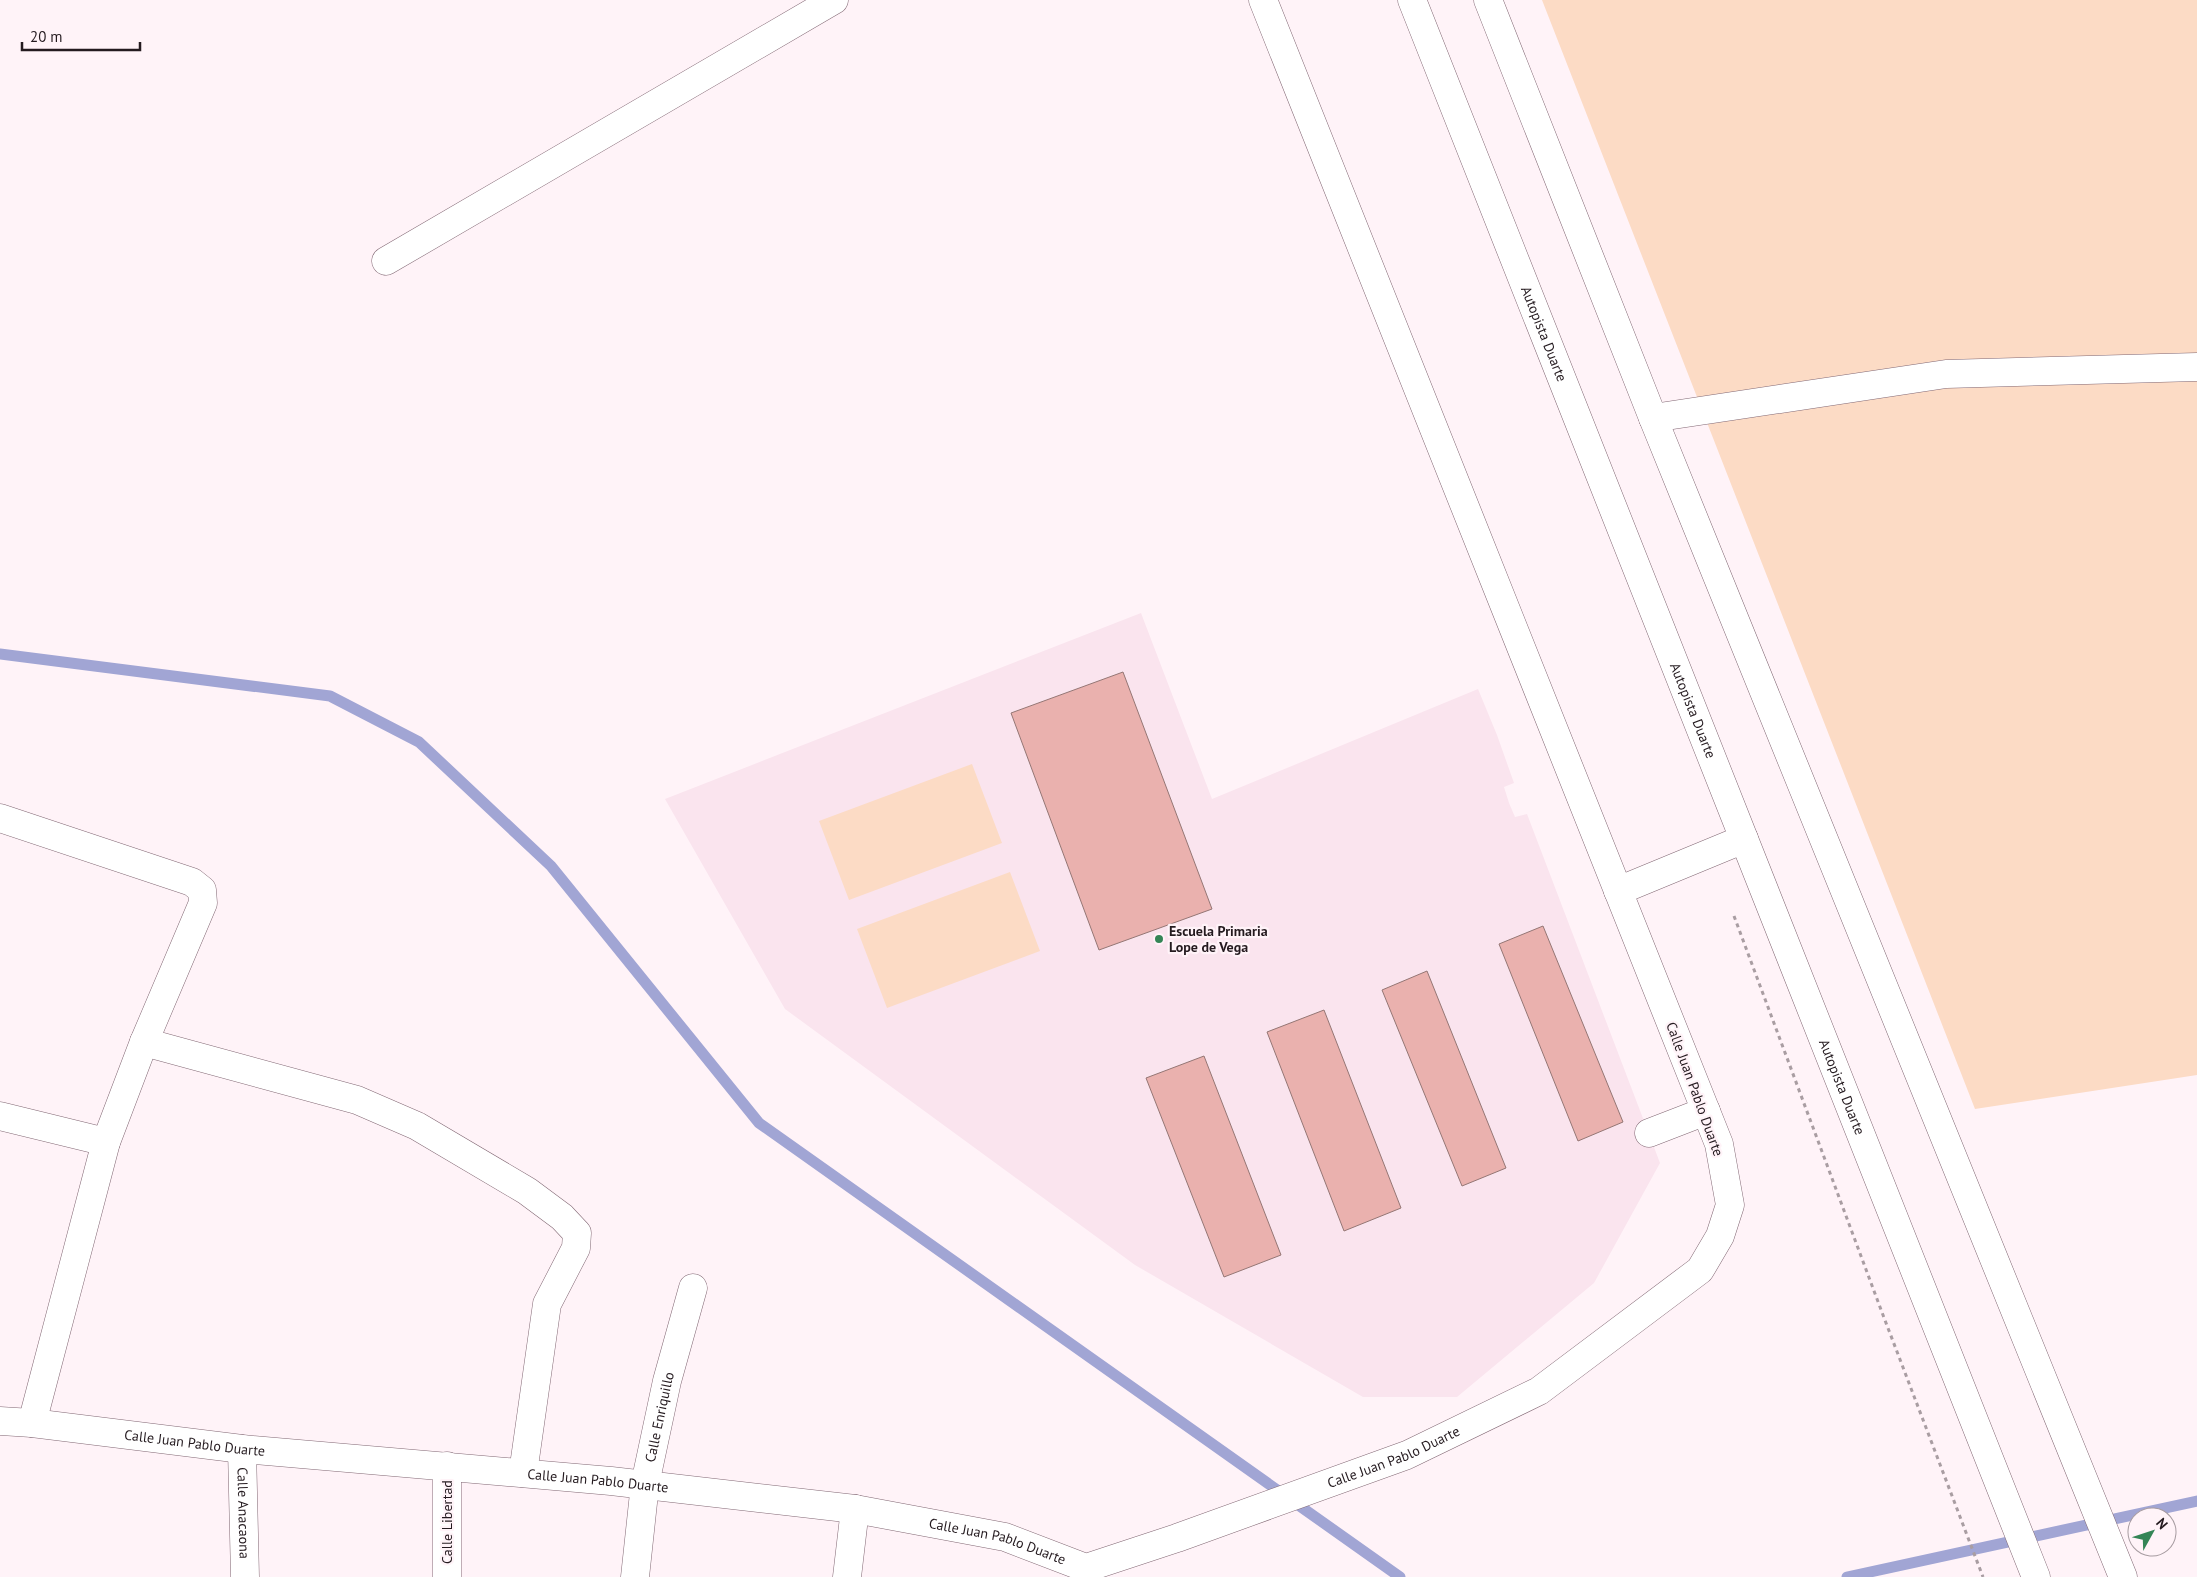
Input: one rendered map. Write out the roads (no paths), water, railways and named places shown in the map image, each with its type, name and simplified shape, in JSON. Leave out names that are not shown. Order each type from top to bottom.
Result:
[{"type":"main road","points":[[386,261],[834,0]]},
{"type":"main road","name":"Calle Juan Pablo Duarte","points":[[0,1421],[32,1423],[242,1449],[645,1484],[856,1509],[1005,1537],[1085,1573],[1408,1454],[1539,1391],[1700,1270],[1720,1236],[1730,1205],[1719,1144],[1263,0]]},
{"type":"main road","name":"Autopista Duarte","points":[[1412,0],[2036,1577]]},
{"type":"main road","points":[[1488,0],[1652,418],[2123,1577]]},
{"type":"main road","points":[[1652,418],[1946,374],[2197,367]]},
{"type":"main road","points":[[0,818],[192,882],[202,890],[203,903],[144,1042],[106,1142],[32,1423]]},
{"type":"main road","points":[[1618,891],[1744,839]]},
{"type":"main road","points":[[144,1042],[357,1100],[416,1126],[527,1191],[562,1217],[577,1233],[576,1248],[547,1304],[523,1473]]},
{"type":"main road","points":[[1649,1133],[1706,1111]]},
{"type":"main road","points":[[0,1116],[106,1142]]},
{"type":"main road","name":"Calle Enriquillo","points":[[635,1577],[645,1484],[667,1381],[693,1288]]},
{"type":"main road","name":"Calle Anacaona","points":[[242,1449],[246,1577]]},
{"type":"main road","name":"Calle Libertad","points":[[446,1577],[447,1466]]},
{"type":"main road","points":[[847,1577],[856,1509]]},
{"type":"waterway","points":[[0,654],[330,696],[419,742],[551,866],[759,1123],[1400,1577]]},
{"type":"waterway","points":[[1847,1577],[2197,1501]]},
{"type":"place","name":"Escuela Primaria Lope de Vega","points":[[1159,939]]}]
